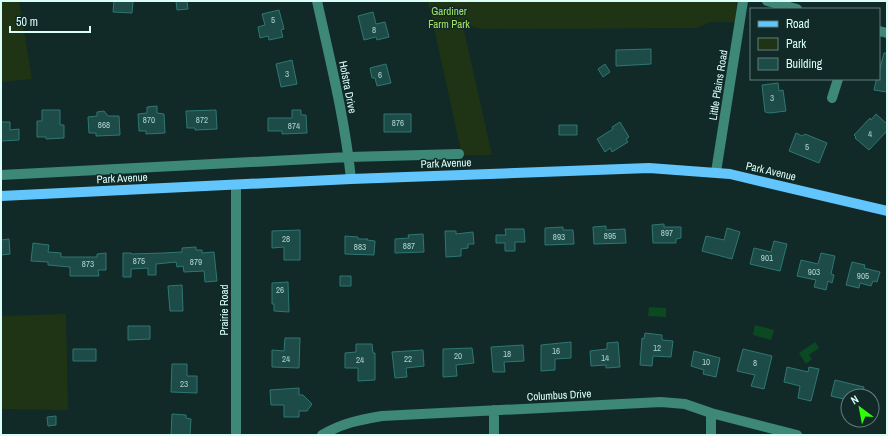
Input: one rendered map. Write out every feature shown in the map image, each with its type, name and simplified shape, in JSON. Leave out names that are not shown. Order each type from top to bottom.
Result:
[{"type":"main road","name":"Park Avenue","points":[[1,196],[351,179],[649,168],[730,174],[887,211]]},
{"type":"street","name":"Hofstra Drive","points":[[317,1],[333,73],[349,157],[351,179]]},
{"type":"street","name":"Little Plains Road","points":[[716,172],[743,1]]},
{"type":"street","points":[[767,1],[793,8]]},
{"type":"street","points":[[832,98],[838,80]]},
{"type":"street","points":[[1,175],[349,157],[459,154]]},
{"type":"street","name":"Prairie Road","points":[[236,185],[236,435]]},
{"type":"street","name":"Columbus Drive","points":[[322,435],[337,426],[358,420],[382,416],[661,402],[685,404],[711,413],[797,435]]},
{"type":"street","points":[[494,410],[494,435]]},
{"type":"street","points":[[711,413],[712,435]]},
{"type":"green space","points":[[1,1],[19,1],[32,79],[1,82]]},
{"type":"green space","name":"Gardiner Farm Park","points":[[428,1],[737,1],[735,22],[710,22],[697,28],[483,29],[463,26],[492,155],[462,155]]},
{"type":"green space","points":[[66,314],[68,410],[1,409],[1,316]]},
{"type":"shaded area","points":[[649,307],[666,308],[666,317],[648,316]]},
{"type":"shaded area","points":[[755,325],[774,330],[771,340],[753,335]]},
{"type":"shaded area","points":[[815,342],[819,348],[809,355],[812,359],[806,364],[799,353]]},
{"type":"building","points":[[114,1],[133,1],[132,13],[113,12]]},
{"type":"building","points":[[176,1],[187,1],[188,9],[177,10]]},
{"type":"building","points":[[279,10],[284,29],[281,30],[283,37],[269,40],[268,36],[260,38],[258,27],[265,25],[262,14]]},
{"type":"building","points":[[373,12],[376,24],[385,22],[389,37],[377,40],[376,37],[364,40],[358,16]]},
{"type":"building","points":[[651,49],[651,64],[616,66],[616,50]]},
{"type":"building","points":[[884,53],[887,53],[887,92],[874,90],[876,80],[880,80],[880,68]]},
{"type":"building","points":[[292,60],[297,84],[281,87],[276,64]]},
{"type":"building","points":[[386,64],[391,83],[377,86],[375,78],[372,78],[370,68]]},
{"type":"building","points":[[605,64],[610,72],[603,77],[598,69]]},
{"type":"building","points":[[778,83],[779,91],[783,90],[786,111],[770,113],[765,112],[762,85]]},
{"type":"building","points":[[157,106],[157,113],[164,114],[165,133],[146,134],[146,131],[139,131],[138,114],[147,113],[147,107]]},
{"type":"building","points":[[42,110],[60,110],[60,125],[64,125],[64,138],[46,139],[46,137],[37,137],[37,121],[42,121]]},
{"type":"building","points":[[216,110],[217,129],[195,130],[195,128],[187,128],[186,111]]},
{"type":"building","points":[[292,110],[301,110],[301,115],[306,115],[307,133],[282,134],[282,131],[268,131],[268,118],[292,118]]},
{"type":"building","points":[[104,111],[108,116],[119,116],[120,135],[96,136],[96,133],[89,133],[88,117],[97,116],[97,112]]},
{"type":"building","points":[[384,114],[411,114],[411,132],[384,132]]},
{"type":"building","points":[[876,114],[887,124],[887,131],[869,150],[855,138],[856,137],[854,135],[870,118],[871,120]]},
{"type":"building","points":[[1,122],[10,122],[10,130],[19,129],[19,140],[1,141]]},
{"type":"building","points":[[620,122],[629,137],[626,139],[628,142],[612,152],[610,148],[605,152],[597,139],[613,129],[612,127]]},
{"type":"building","points":[[559,125],[577,125],[577,135],[559,135]]},
{"type":"building","points":[[796,133],[802,136],[805,134],[827,143],[819,163],[789,151]]},
{"type":"building","points":[[664,224],[664,227],[681,227],[681,238],[676,239],[676,243],[653,243],[652,225]]},
{"type":"building","points":[[606,226],[606,230],[625,229],[626,243],[594,244],[593,227]]},
{"type":"building","points":[[563,227],[563,230],[573,230],[574,244],[545,245],[545,228]]},
{"type":"building","points":[[727,228],[740,232],[732,259],[702,251],[706,236],[724,240]]},
{"type":"building","points":[[505,229],[524,229],[525,242],[515,242],[515,251],[505,251],[505,243],[496,243],[496,235],[506,235]]},
{"type":"building","points":[[300,230],[300,260],[284,260],[284,247],[272,248],[272,231]]},
{"type":"building","points":[[445,231],[456,231],[456,234],[473,232],[474,244],[468,244],[468,248],[461,249],[461,256],[446,257]]},
{"type":"building","points":[[423,234],[424,252],[395,253],[395,239],[409,238],[408,235]]},
{"type":"building","points":[[345,236],[375,241],[374,255],[345,254]]},
{"type":"building","points":[[9,239],[10,254],[1,255],[1,240]]},
{"type":"building","points":[[774,241],[787,244],[780,271],[750,264],[754,248],[771,252]]},
{"type":"building","points":[[33,243],[49,245],[48,252],[61,253],[61,257],[97,257],[97,254],[106,253],[106,270],[98,270],[99,276],[70,276],[70,267],[48,265],[48,262],[31,261]]},
{"type":"building","points":[[196,247],[196,250],[202,250],[202,253],[214,252],[217,281],[205,282],[204,271],[184,272],[183,266],[177,267],[176,262],[156,264],[156,275],[148,275],[148,268],[131,269],[131,277],[123,277],[123,253],[182,252],[182,248]]},
{"type":"building","points":[[821,253],[835,256],[831,274],[834,275],[832,283],[828,281],[826,290],[814,287],[816,280],[797,276],[801,260],[818,264]]},
{"type":"building","points":[[852,262],[865,265],[864,268],[880,272],[877,282],[873,281],[871,286],[860,283],[859,288],[846,285]]},
{"type":"building","points":[[340,276],[351,276],[351,286],[340,286]]},
{"type":"building","points":[[288,282],[289,312],[274,311],[274,304],[272,304],[272,283]]},
{"type":"building","points":[[182,285],[183,311],[170,311],[168,286]]},
{"type":"building","points":[[128,326],[150,326],[150,339],[128,340]]},
{"type":"building","points":[[645,333],[662,335],[662,340],[673,341],[671,357],[653,356],[652,366],[640,365],[642,338],[644,339]]},
{"type":"building","points":[[285,338],[300,338],[299,368],[272,367],[272,350],[284,351]]},
{"type":"building","points":[[571,342],[571,358],[555,359],[555,370],[541,371],[541,345]]},
{"type":"building","points":[[618,342],[620,367],[606,368],[606,365],[591,366],[590,351],[607,349],[607,343]]},
{"type":"building","points":[[356,344],[372,344],[373,353],[375,353],[375,380],[358,381],[358,368],[345,368],[345,353],[356,352]]},
{"type":"building","points":[[523,345],[524,361],[504,362],[505,372],[493,372],[491,347]]},
{"type":"building","points":[[472,348],[474,363],[456,365],[457,376],[443,377],[443,349]]},
{"type":"building","points":[[73,349],[96,349],[96,361],[73,361]]},
{"type":"building","points":[[743,349],[772,356],[764,389],[751,386],[755,375],[737,371]]},
{"type":"building","points":[[423,350],[424,366],[406,368],[407,377],[395,378],[392,352]]},
{"type":"building","points":[[694,351],[720,358],[716,377],[703,374],[704,370],[691,366]]},
{"type":"building","points":[[172,364],[187,364],[187,376],[197,376],[197,393],[171,392]]},
{"type":"building","points":[[787,367],[808,372],[809,367],[819,369],[811,401],[798,398],[800,386],[784,382]]},
{"type":"building","points":[[835,380],[864,387],[840,388],[840,398],[831,396]]},
{"type":"building","points":[[299,388],[299,395],[303,395],[312,404],[307,411],[299,411],[299,417],[284,417],[284,405],[271,405],[270,390]]},
{"type":"building","points":[[172,414],[186,415],[186,418],[191,419],[190,435],[171,435]]},
{"type":"building","points":[[56,416],[56,425],[48,426],[47,417]]}]
